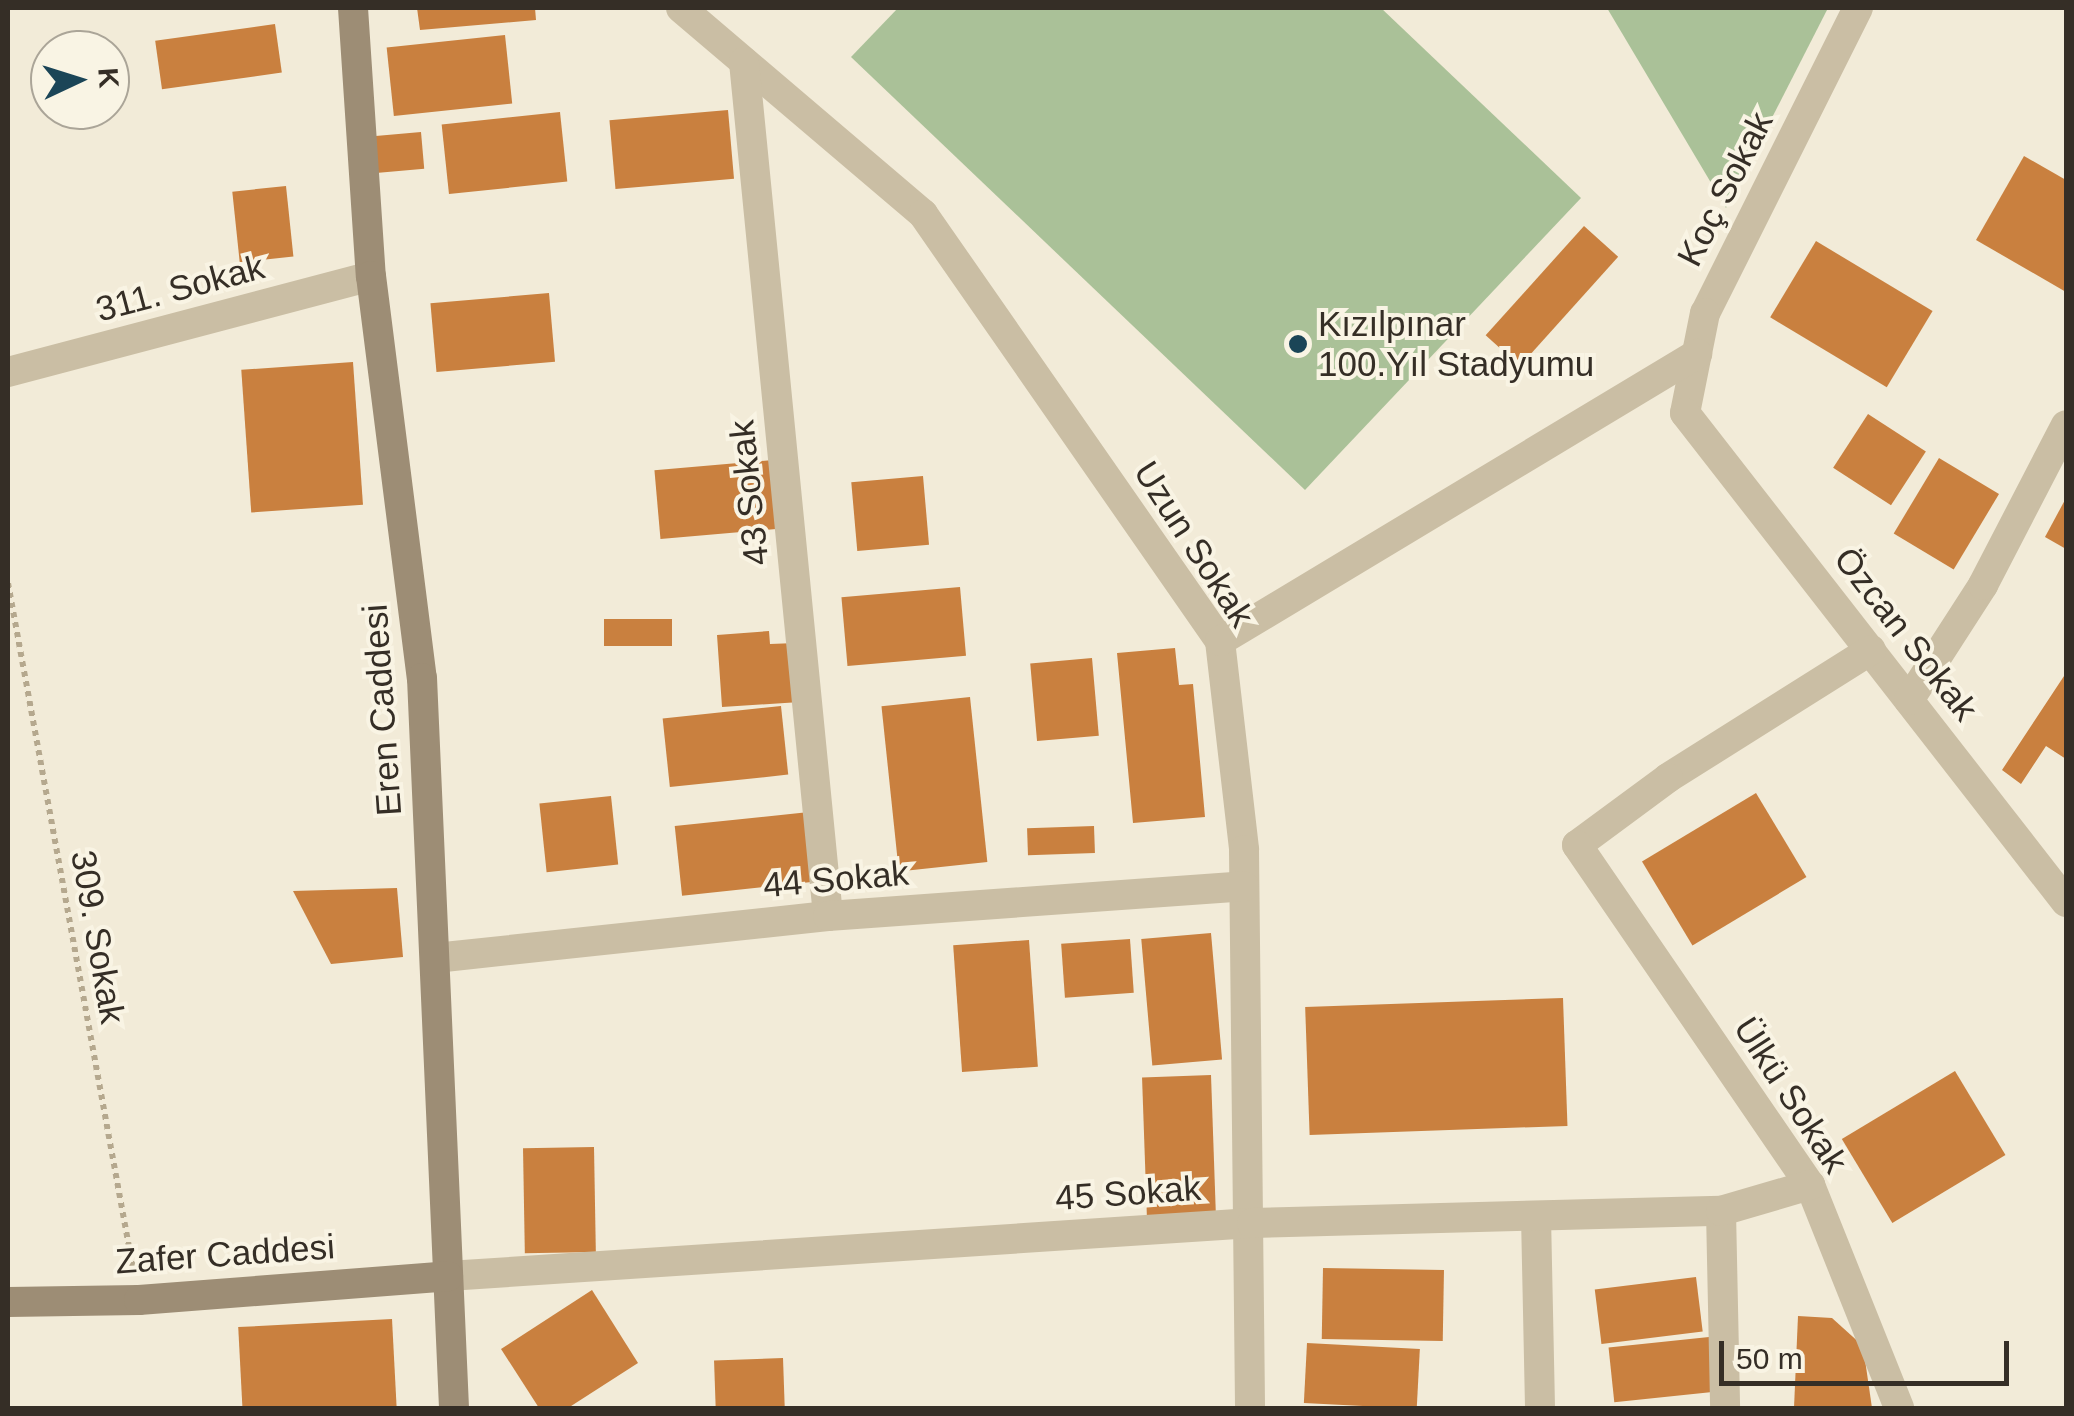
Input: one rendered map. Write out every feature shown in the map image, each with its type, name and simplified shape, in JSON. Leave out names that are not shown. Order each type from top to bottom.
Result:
[{"type":"street","name":"Eren Caddesi","points":[[353,8],[371,276],[422,678],[454,1408]]},
{"type":"street","name":"Uzun Sokak","points":[[680,8],[923,214],[1220,641],[1244,886],[1252,1223],[1250,1408]]},
{"type":"street","name":"Koç Sokak","points":[[1685,413],[1705,312],[1858,8]]},
{"type":"street","name":"43 Sokak","points":[[744,62],[828,916]]},
{"type":"street","name":"311. Sokak","points":[[8,372],[371,276]]},
{"type":"street","points":[[1220,641],[1697,354]]},
{"type":"street","name":"Özcan Sokak","points":[[1685,413],[2066,902]]},
{"type":"street","points":[[1909,700],[1983,585],[2066,426]]},
{"type":"street","name":"Ülkü Sokak","points":[[1870,650],[1668,778],[1577,845],[1810,1185],[1898,1408]]},
{"type":"street","name":"44 Sokak","points":[[435,958],[828,916],[1244,886]]},
{"type":"street","name":"45 Sokak","points":[[448,1276],[1252,1223],[1720,1212],[1810,1185]]},
{"type":"street","points":[[1720,1212],[1725,1408]]},
{"type":"street","points":[[1536,1216],[1540,1408]]},
{"type":"street","name":"Zafer Caddesi","points":[[8,1302],[138,1300],[448,1276]]},
{"type":"path","name":"309. Sokak","points":[[8,583],[138,1300]]},
{"type":"green space","name":"Kızılpınar 100.Yıl Stadyumu","points":[[898,8],[1381,8],[1581,198],[1305,490],[851,57]]},
{"type":"green space","points":[[1607,8],[1828,8],[1726,208]]},
{"type":"building","points":[[417,8],[535,8],[536,20],[420,30]]},
{"type":"building","points":[[275,24],[282,73],[162,89],[155,41]]},
{"type":"building","points":[[505,35],[512,104],[394,116],[387,47]]},
{"type":"building","points":[[728,110],[734,179],[615,189],[609,120]]},
{"type":"building","points":[[560,112],[567,182],[449,194],[442,124]]},
{"type":"building","points":[[421,132],[424,169],[370,174],[367,137]]},
{"type":"building","points":[[2024,156],[2066,180],[2066,292],[1976,240]]},
{"type":"building","points":[[286,186],[293,257],[240,262],[232,192]]},
{"type":"building","points":[[1584,226],[1618,257],[1520,366],[1486,335]]},
{"type":"building","points":[[1816,241],[1933,311],[1887,387],[1770,317]]},
{"type":"building","points":[[549,293],[555,362],[436,372],[430,303]]},
{"type":"building","points":[[353,362],[363,505],[251,512],[241,370]]},
{"type":"building","points":[[1868,414],[1926,452],[1891,505],[1833,468]]},
{"type":"building","points":[[1939,458],[1999,494],[1954,569],[1894,533]]},
{"type":"building","points":[[773,460],[779,529],[660,539],[654,470]]},
{"type":"building","points":[[923,476],[929,545],[857,551],[851,482]]},
{"type":"building","points":[[2066,498],[2066,549],[2045,537]]},
{"type":"building","points":[[960,587],[966,656],[847,666],[841,597]]},
{"type":"building","points":[[604,619],[672,619],[672,646],[604,646]]},
{"type":"building","points":[[769,631],[770,644],[796,643],[800,702],[722,707],[717,635]]},
{"type":"building","points":[[1175,648],[1179,685],[1193,684],[1205,817],[1133,823],[1117,653]]},
{"type":"building","points":[[1092,658],[1099,736],[1037,741],[1030,663]]},
{"type":"building","points":[[2066,673],[2066,759],[2046,746],[2021,784],[2002,770]]},
{"type":"building","points":[[970,697],[987,862],[899,871],[881,706]]},
{"type":"building","points":[[781,706],[788,775],[670,787],[663,718]]},
{"type":"building","points":[[1756,793],[1806,877],[1692,946],[1642,862]]},
{"type":"building","points":[[611,796],[618,865],[547,872],[539,804]]},
{"type":"building","points":[[809,812],[816,882],[682,896],[675,826]]},
{"type":"building","points":[[1094,826],[1095,853],[1028,855],[1027,828]]},
{"type":"building","points":[[397,888],[403,957],[331,964],[293,891]]},
{"type":"building","points":[[1211,933],[1222,1060],[1152,1066],[1141,939]]},
{"type":"building","points":[[1130,939],[1134,993],[1065,998],[1061,944]]},
{"type":"building","points":[[1029,940],[1038,1067],[962,1072],[953,945]]},
{"type":"building","points":[[1563,998],[1567,1126],[1310,1135],[1305,1007]]},
{"type":"building","points":[[1955,1071],[2005,1155],[1892,1223],[1842,1139]]},
{"type":"building","points":[[1211,1075],[1216,1221],[1147,1223],[1142,1077]]},
{"type":"building","points":[[594,1147],[596,1252],[525,1253],[523,1148]]},
{"type":"building","points":[[1323,1268],[1444,1270],[1443,1341],[1322,1339]]},
{"type":"building","points":[[1696,1277],[1703,1332],[1601,1344],[1595,1289]]},
{"type":"building","points":[[592,1290],[638,1363],[568,1408],[539,1408],[501,1349]]},
{"type":"building","points":[[1798,1316],[1832,1318],[1863,1346],[1872,1408],[1794,1408]]},
{"type":"building","points":[[392,1319],[397,1408],[242,1408],[238,1327]]},
{"type":"building","points":[[1709,1337],[1715,1392],[1614,1402],[1609,1348]]},
{"type":"building","points":[[1307,1343],[1420,1349],[1417,1408],[1304,1403]]},
{"type":"building","points":[[783,1358],[785,1408],[716,1408],[714,1360]]},
{"type":"place","name":"Kızılpınar 100.Yıl Stadyumu","points":[[1298,344]]}]
